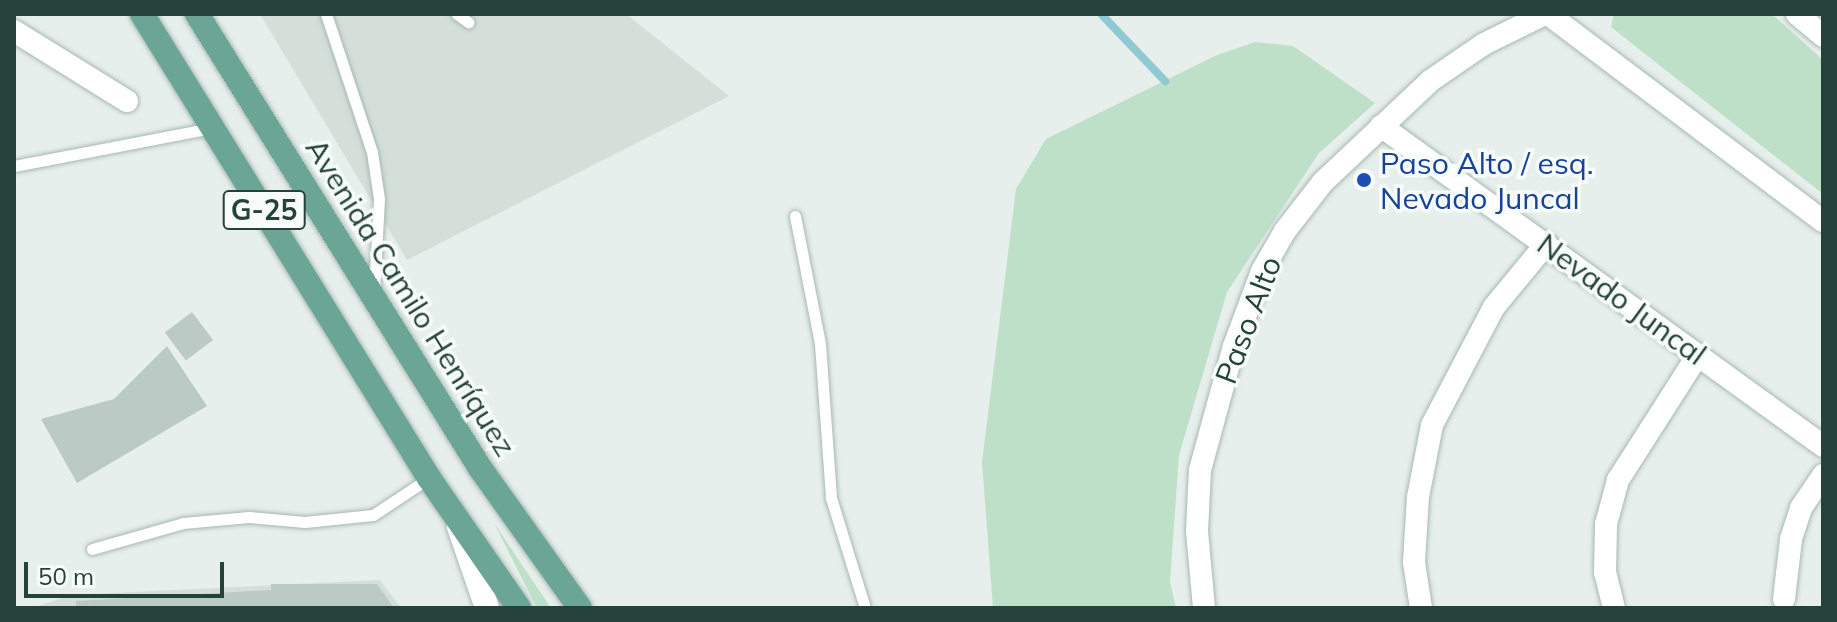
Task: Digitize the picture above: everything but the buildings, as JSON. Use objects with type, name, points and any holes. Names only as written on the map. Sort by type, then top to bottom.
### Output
[{"type":"main road","name":"G-25","points":[[142,14],[429,478],[519,608]]},
{"type":"main road","name":"Avenida Camilo Henríquez","points":[[197,14],[480,468],[580,608]]},
{"type":"street","name":"Paso Alto","points":[[1204,608],[1197,531],[1200,470],[1248,308],[1285,231],[1323,182],[1441,73],[1484,44],[1546,14]]},
{"type":"street","points":[[1546,14],[1823,221]]},
{"type":"street","points":[[1797,14],[1823,36]]},
{"type":"street","points":[[14,31],[127,101]]},
{"type":"street","name":"Nevado Juncal","points":[[1381,126],[1823,446]]},
{"type":"street","points":[[1421,608],[1414,549],[1432,425],[1494,307],[1546,244]]},
{"type":"street","points":[[1614,608],[1605,573],[1606,524],[1618,480],[1698,355]]},
{"type":"street","points":[[1784,599],[1791,539],[1801,508],[1823,475]]},
{"type":"street","points":[[456,517],[487,608]]},
{"type":"lane","points":[[326,14],[372,152],[379,199],[374,299]]},
{"type":"lane","points":[[457,14],[468,22]]},
{"type":"lane","points":[[14,166],[213,127]]},
{"type":"lane","points":[[795,216],[820,344],[831,498],[865,608]]},
{"type":"lane","points":[[92,549],[183,523],[249,517],[305,522],[373,515],[429,478]]},
{"type":"shaded area","points":[[260,14],[626,14],[729,96],[407,260]]},
{"type":"shaded area","points":[[380,580],[401,608],[32,608],[71,595]]},
{"type":"green space","points":[[1614,14],[1772,14],[1823,60],[1823,194],[1611,27]]},
{"type":"green space","points":[[1255,42],[1293,46],[1375,103],[1319,153],[1227,292],[1179,455],[1170,582],[1176,608],[993,608],[982,462],[1016,189],[1046,139],[1217,55]]},
{"type":"green space","points":[[494,523],[551,608],[537,608]]},
{"type":"waterway","points":[[1101,14],[1165,81]]},
{"type":"place","name":"Paso Alto / esq. Nevado Juncal","points":[[1364,180]]}]
